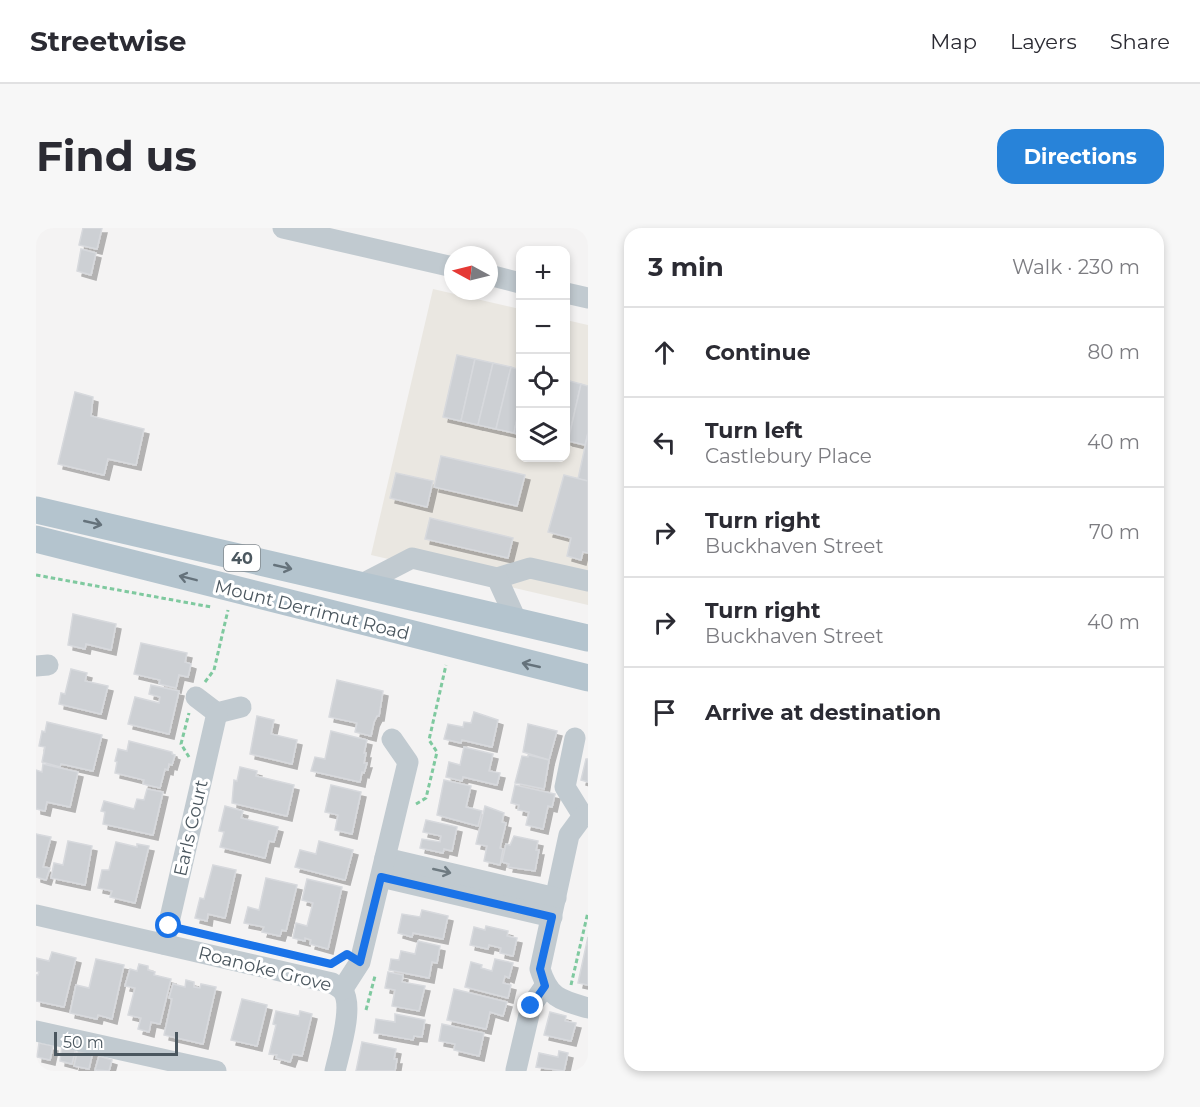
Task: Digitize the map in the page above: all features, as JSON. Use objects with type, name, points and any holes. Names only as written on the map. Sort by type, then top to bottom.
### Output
[{"type":"main road","name":"Mount Derrimut Road","points":[[36,510],[588,638]]},
{"type":"main road","name":"Mount Derrimut Road","points":[[36,539],[588,678]]},
{"type":"main road","points":[[473,612],[513,614],[588,624]]},
{"type":"street","points":[[283,228],[444,265]]},
{"type":"street","points":[[498,277],[516,281]]},
{"type":"street","points":[[570,294],[588,298]]},
{"type":"street","points":[[360,585],[412,558],[497,578],[530,568],[588,581]]},
{"type":"street","points":[[497,578],[513,614]]},
{"type":"street","points":[[198,694],[217,713],[241,707]]},
{"type":"street","name":"Earls Court","points":[[164,944],[217,713]]},
{"type":"street","points":[[575,738],[565,787],[586,816],[569,835],[540,969],[545,986],[559,999],[588,1008]]},
{"type":"street","points":[[342,990],[360,962],[408,762],[392,740]]},
{"type":"street","points":[[383,867],[554,907]]},
{"type":"street","name":"Roanoke Grove","points":[[36,915],[324,981],[342,990],[347,999],[348,1010],[335,1071]]},
{"type":"street","points":[[516,1070],[531,1006],[545,986]]},
{"type":"street","points":[[36,1031],[216,1071]]},
{"type":"path","points":[[36,575],[217,608]]},
{"type":"path","points":[[198,694],[214,670],[228,610]]},
{"type":"path","points":[[414,806],[426,798],[437,752],[429,740],[446,665]]},
{"type":"path","points":[[567,1002],[588,912]]},
{"type":"shaded area","points":[[433,289],[444,292],[444,300],[481,300],[516,308],[516,462],[570,462],[570,321],[588,325],[588,605],[371,555]]},
{"type":"building","points":[[83,228],[102,228],[97,249],[79,245]]},
{"type":"building","points":[[81,249],[96,253],[91,275],[77,271]]},
{"type":"building","points":[[457,355],[475,359],[461,421],[443,417]]},
{"type":"building","points":[[475,359],[493,363],[478,425],[461,421]]},
{"type":"building","points":[[493,363],[511,367],[496,429],[478,425]]},
{"type":"building","points":[[511,367],[516,369],[514,433],[496,429]]},
{"type":"building","points":[[570,381],[581,384],[570,432]]},
{"type":"building","points":[[581,384],[588,386],[588,433],[585,445],[570,441]]},
{"type":"building","points":[[75,392],[93,397],[91,416],[144,429],[136,465],[108,459],[104,475],[58,464]]},
{"type":"building","points":[[588,433],[588,481],[578,479]]},
{"type":"building","points":[[441,456],[525,475],[517,506],[434,487]]},
{"type":"building","points":[[396,473],[433,481],[427,507],[390,498]]},
{"type":"building","points":[[564,475],[588,481],[588,553],[583,552],[581,560],[567,556],[571,538],[548,532]]},
{"type":"building","points":[[430,518],[513,538],[508,558],[425,539]]},
{"type":"building","points":[[73,614],[116,624],[111,650],[86,644],[85,649],[68,645]]},
{"type":"building","points":[[141,643],[187,653],[185,662],[191,664],[188,677],[179,675],[176,688],[159,684],[160,680],[134,674]]},
{"type":"building","points":[[71,669],[87,673],[85,681],[108,686],[101,714],[59,704],[61,693],[65,694]]},
{"type":"building","points":[[337,680],[383,691],[379,716],[374,722],[371,736],[355,732],[357,723],[329,717]]},
{"type":"building","points":[[151,685],[179,691],[169,734],[128,724],[135,697],[159,703],[160,697],[149,694]]},
{"type":"building","points":[[474,712],[498,720],[492,747],[462,740],[461,743],[444,739],[448,724],[463,727],[464,722],[471,723]]},
{"type":"building","points":[[257,716],[274,720],[271,734],[297,740],[292,764],[250,754]]},
{"type":"building","points":[[47,722],[102,735],[93,771],[42,762],[45,747],[39,746],[42,731],[45,732]]},
{"type":"building","points":[[528,724],[557,731],[549,760],[523,752]]},
{"type":"building","points":[[331,731],[367,740],[364,763],[367,763],[360,782],[311,771],[315,757],[325,759]]},
{"type":"building","points":[[129,741],[172,752],[175,755],[172,765],[169,764],[168,770],[165,769],[160,788],[143,784],[144,780],[115,773],[118,749],[127,751]]},
{"type":"building","points":[[464,747],[493,754],[489,771],[500,773],[497,785],[463,777],[462,781],[446,777],[449,762],[460,765]]},
{"type":"building","points":[[529,755],[549,760],[544,789],[515,783],[522,756],[528,757]]},
{"type":"building","points":[[586,759],[588,759],[588,782],[581,780]]},
{"type":"building","points":[[43,764],[78,772],[70,807],[47,802],[45,811],[36,809],[36,770],[42,772]]},
{"type":"building","points":[[240,767],[257,771],[256,776],[294,785],[287,816],[232,803],[234,780],[237,781]]},
{"type":"building","points":[[444,780],[471,786],[466,807],[482,811],[478,826],[437,815]]},
{"type":"building","points":[[331,785],[361,792],[352,834],[335,830],[338,815],[325,812]]},
{"type":"building","points":[[515,785],[555,794],[552,807],[548,806],[543,829],[526,825],[529,812],[518,810],[519,805],[511,803]]},
{"type":"building","points":[[147,789],[163,792],[153,835],[103,824],[105,812],[101,811],[104,801],[134,809],[137,799],[144,800]]},
{"type":"building","points":[[225,806],[243,811],[241,818],[278,827],[274,842],[269,841],[265,858],[220,847],[224,832],[219,831]]},
{"type":"building","points":[[485,806],[504,813],[502,822],[506,823],[500,848],[503,849],[500,865],[484,861],[487,846],[476,844]]},
{"type":"building","points":[[426,820],[457,827],[452,851],[444,849],[443,853],[420,848],[422,839],[440,842],[441,836],[423,832]]},
{"type":"building","points":[[36,834],[51,837],[43,867],[50,868],[46,880],[36,877]]},
{"type":"building","points":[[514,836],[538,841],[536,850],[539,850],[535,871],[508,867],[509,864],[502,862],[506,844],[510,845]]},
{"type":"building","points":[[68,841],[92,846],[85,885],[51,878],[54,863],[63,865]]},
{"type":"building","points":[[319,841],[353,850],[345,880],[295,867],[300,850],[316,854]]},
{"type":"building","points":[[116,842],[137,847],[137,844],[149,846],[135,903],[110,897],[112,891],[98,888],[102,870],[109,870]]},
{"type":"building","points":[[213,865],[236,870],[225,918],[208,914],[207,921],[195,918],[200,898],[204,899]]},
{"type":"building","points":[[266,878],[297,885],[286,931],[282,930],[280,936],[262,932],[264,927],[244,923],[248,907],[259,910]]},
{"type":"building","points":[[307,879],[342,887],[328,949],[310,944],[311,940],[305,938],[305,941],[293,938],[296,923],[307,926],[313,903],[302,900]]},
{"type":"building","points":[[422,910],[448,916],[443,939],[413,933],[412,937],[398,933],[402,914],[420,917]]},
{"type":"building","points":[[486,926],[508,931],[507,936],[517,938],[513,956],[500,953],[501,948],[489,945],[488,949],[470,945],[474,927],[485,930]]},
{"type":"building","points":[[588,937],[588,985],[578,983]]},
{"type":"building","points":[[418,941],[440,946],[437,963],[432,962],[429,978],[389,970],[391,959],[399,960],[401,951],[415,954]]},
{"type":"building","points":[[52,952],[76,958],[64,1007],[36,1001],[36,975],[39,972],[36,971],[36,958],[49,961]]},
{"type":"building","points":[[96,959],[124,965],[112,1019],[98,1015],[97,1019],[70,1013],[76,985],[89,988]]},
{"type":"building","points":[[495,959],[513,963],[509,978],[505,976],[503,983],[511,985],[508,998],[465,987],[471,962],[492,971]]},
{"type":"building","points":[[139,964],[148,966],[148,970],[155,972],[154,975],[171,979],[160,1024],[151,1022],[149,1032],[138,1029],[141,1018],[128,1015],[135,988],[125,986],[130,969],[137,971]]},
{"type":"building","points":[[388,972],[403,975],[402,982],[425,986],[419,1011],[392,1006],[395,990],[385,988]]},
{"type":"building","points":[[186,980],[194,982],[194,987],[200,988],[201,984],[216,987],[203,1044],[164,1035],[173,984],[185,987]]},
{"type":"building","points":[[454,989],[507,1002],[503,1016],[490,1012],[486,1029],[447,1020]]},
{"type":"building","points":[[242,999],[267,1005],[257,1046],[231,1040]]},
{"type":"building","points":[[276,1011],[299,1016],[300,1011],[312,1014],[302,1056],[293,1054],[290,1062],[276,1058],[277,1055],[269,1054],[276,1025],[273,1024]]},
{"type":"building","points":[[550,1012],[566,1016],[565,1021],[576,1023],[571,1041],[544,1035]]},
{"type":"building","points":[[395,1014],[425,1020],[422,1037],[414,1036],[413,1040],[374,1033],[376,1019],[395,1022]]},
{"type":"building","points":[[442,1024],[484,1033],[479,1056],[454,1050],[455,1044],[439,1041]]},
{"type":"building","points":[[362,1042],[396,1049],[395,1071],[356,1071]]},
{"type":"building","points":[[39,1043],[53,1046],[50,1060],[37,1057]]},
{"type":"building","points":[[62,1046],[76,1048],[72,1064],[60,1061]]},
{"type":"building","points":[[78,1048],[93,1051],[89,1069],[74,1066]]},
{"type":"building","points":[[559,1051],[568,1053],[564,1071],[536,1067],[539,1053],[558,1057]]},
{"type":"building","points":[[99,1056],[112,1060],[109,1071],[95,1070]]},
{"type":"route","points":[[169,926],[331,964],[347,954],[360,962],[381,877],[552,917],[540,969],[545,986],[531,1006]]}]
